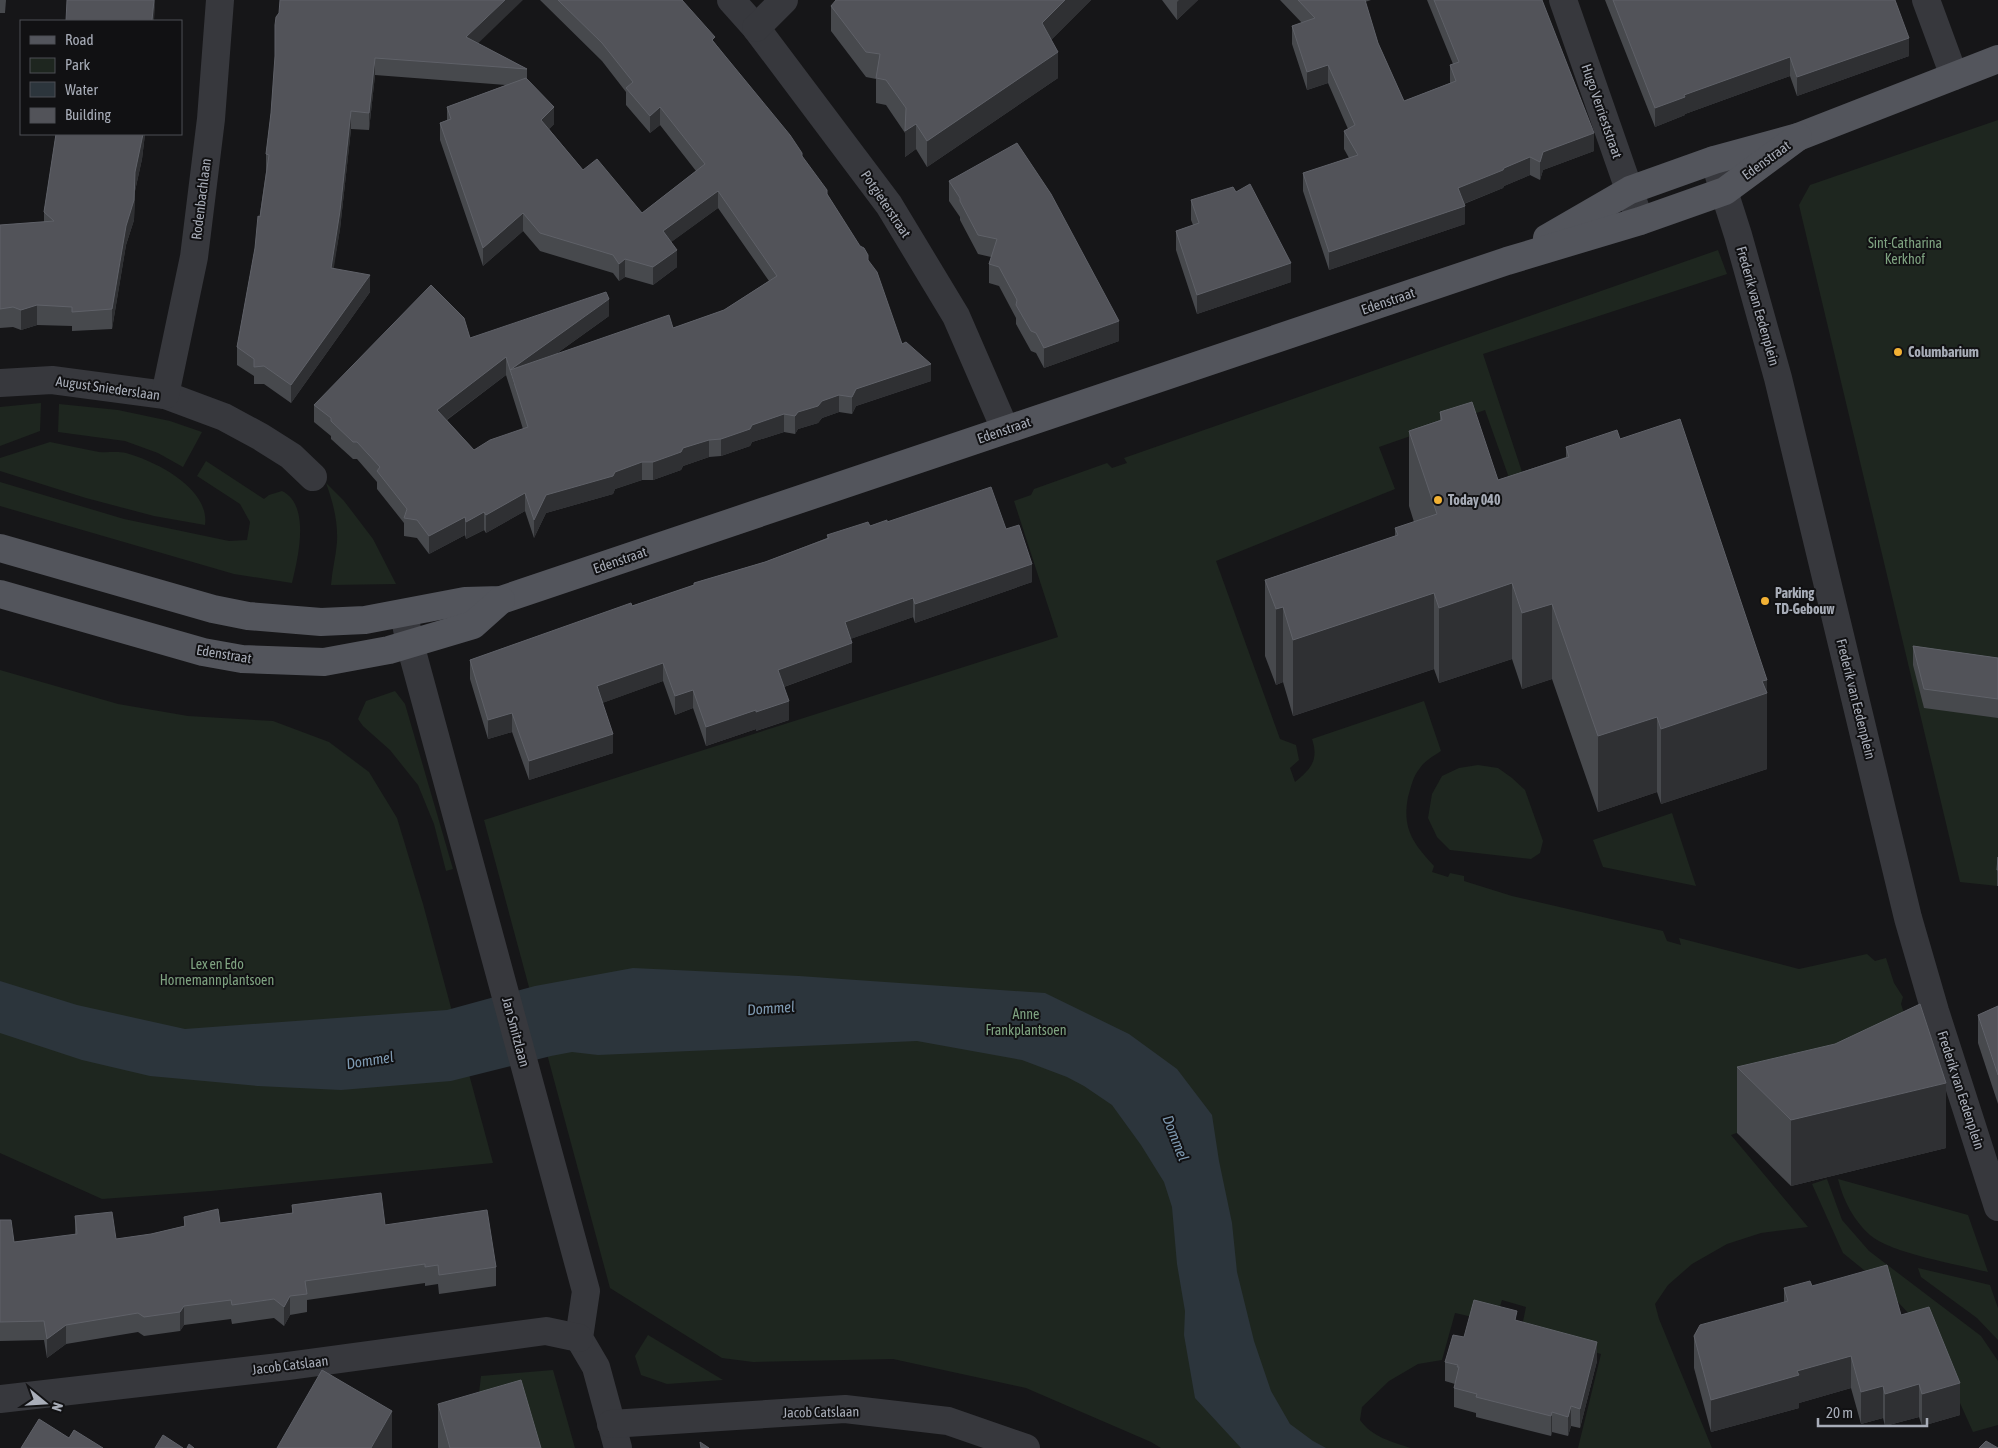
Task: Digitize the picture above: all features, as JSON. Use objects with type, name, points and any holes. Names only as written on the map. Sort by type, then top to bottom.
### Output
[{"type":"main road","name":"Edenstraat","points":[[1507,261],[1630,190],[1714,160],[1798,137],[1998,59]]},
{"type":"main road","name":"Edenstraat","points":[[0,548],[213,609],[248,616],[321,622],[364,620],[465,601],[501,600],[1507,261],[1640,221],[1725,191],[1798,137]]},
{"type":"main road","name":"Edenstraat","points":[[0,594],[203,652],[242,658],[324,662],[389,650],[473,626],[501,600]]},
{"type":"street","name":"Rodenbachlaan","points":[[165,395],[194,256],[211,118],[220,0]]},
{"type":"street","name":"Potgieterstraat","points":[[731,0],[756,28],[889,205],[956,316],[1005,429]]},
{"type":"street","points":[[756,28],[784,0]]},
{"type":"street","name":"Hugo Verrieststraat","points":[[1563,0],[1640,221]]},
{"type":"street","points":[[1926,0],[1954,76]]},
{"type":"street","name":"Frederik van Eedenplein","points":[[1714,160],[1725,191],[1778,378],[1908,918],[1998,1207]]},
{"type":"street","name":"August Sniederslaan","points":[[0,383],[52,380],[165,395],[224,417],[261,437],[291,456],[313,477]]},
{"type":"street","name":"Jan Smitzlaan","points":[[404,614],[410,644],[586,1290],[579,1338]]},
{"type":"street","name":"Jacob Catslaan","points":[[0,1398],[288,1366],[546,1331],[579,1338]]},
{"type":"street","points":[[579,1338],[596,1367],[615,1436]]},
{"type":"street","name":"Jacob Catslaan","points":[[615,1436],[845,1409],[948,1421],[1026,1448]]},
{"type":"green space","name":"Sint-Catharina Kerkhof","points":[[1998,120],[1998,886],[1960,882],[1799,205],[1810,185]]},
{"type":"green space","name":"Anne Frankplantsoen","points":[[1718,250],[1727,274],[1483,354],[1527,487],[1514,492],[1485,410],[1379,447],[1395,489],[1216,561],[1280,739],[1296,745],[1299,760],[1290,768],[1295,782],[1312,764],[1315,753],[1312,739],[1424,701],[1441,751],[1424,763],[1416,774],[1408,797],[1407,818],[1411,835],[1420,850],[1434,866],[1432,872],[1448,877],[1450,873],[1464,876],[1464,881],[1512,896],[1663,931],[1667,941],[1681,945],[1679,938],[1799,969],[1867,954],[1875,961],[1886,958],[1894,983],[1903,997],[1901,1004],[1921,1065],[1731,1135],[1808,1227],[1761,1233],[1727,1244],[1692,1264],[1668,1285],[1655,1304],[1659,1319],[1712,1448],[1578,1448],[1601,1354],[1521,1331],[1526,1307],[1502,1300],[1495,1322],[1455,1313],[1442,1360],[1418,1364],[1389,1381],[1362,1407],[1360,1420],[1370,1431],[1411,1448],[1161,1448],[1026,1388],[893,1359],[753,1362],[722,1358],[610,1288],[484,820],[1058,637],[1014,501],[1031,495],[1034,489],[1107,463],[1112,468],[1127,463],[1124,458]]},
{"type":"green space","points":[[41,403],[40,431],[0,446],[0,407]]},
{"type":"green space","points":[[59,404],[118,410],[170,421],[202,432],[183,467],[158,453],[125,441],[58,432]]},
{"type":"green space","points":[[50,442],[99,452],[126,453],[151,462],[178,478],[190,488],[199,499],[204,512],[205,525],[154,516],[86,498],[0,471],[0,458]]},
{"type":"green space","points":[[206,461],[264,499],[269,495],[282,491],[291,498],[297,508],[300,533],[292,583],[234,574],[0,506],[0,482],[124,519],[229,541],[247,540],[250,522],[240,504],[197,476]]},
{"type":"green space","points":[[326,483],[344,501],[373,539],[396,584],[331,585],[337,527]]},
{"type":"green space","name":"Lex en Edo Hornemannplantsoen","points":[[0,670],[118,704],[188,716],[273,721],[329,742],[369,772],[397,818],[423,904],[493,1163],[211,1191],[102,1199],[0,1153]]},
{"type":"green space","points":[[395,691],[405,704],[453,869],[446,871],[434,824],[418,785],[390,750],[363,726],[358,719],[366,701]]},
{"type":"green space","points":[[1478,765],[1498,768],[1525,790],[1543,841],[1540,853],[1531,859],[1450,850],[1437,837],[1428,818],[1432,794],[1442,776],[1459,768]]},
{"type":"green space","points":[[1672,813],[1696,886],[1603,867],[1593,840]]},
{"type":"green space","points":[[1827,1179],[1842,1220],[1869,1251],[1981,1336],[1998,1361],[1998,1425],[1973,1432],[1930,1336],[1880,1283],[1843,1253],[1812,1184]]},
{"type":"green space","points":[[1838,1179],[1968,1215],[1988,1272],[1909,1253],[1870,1235],[1854,1217],[1843,1195]]},
{"type":"green space","points":[[1918,1268],[1990,1285],[1998,1308],[1998,1340],[1977,1318],[1921,1277]]},
{"type":"green space","points":[[648,1335],[723,1380],[667,1384],[641,1375],[635,1356]]},
{"type":"green space","points":[[553,1370],[575,1448],[473,1445],[481,1376]]},
{"type":"water","name":"Dommel","points":[[633,968],[799,976],[1045,993],[1129,1034],[1177,1069],[1212,1115],[1232,1223],[1237,1272],[1254,1341],[1271,1391],[1290,1424],[1326,1448],[1241,1448],[1195,1398],[1184,1335],[1185,1311],[1177,1264],[1172,1207],[1164,1182],[1141,1145],[1112,1105],[1067,1077],[1022,1060],[917,1041],[598,1055],[572,1052],[451,1081],[341,1090],[258,1086],[150,1076],[82,1060],[0,1033],[0,981],[77,1005],[185,1029],[447,1010],[535,986]]},
{"type":"building","points":[[67,0],[154,0],[152,20],[66,20]]},
{"type":"building","points":[[280,0],[505,0],[466,37],[527,69],[375,58],[369,113],[351,111],[340,211],[331,268],[370,275],[291,385],[264,366],[254,367],[254,359],[237,347],[269,155],[266,154],[275,56],[275,25],[276,17],[279,13]]},
{"type":"building","points":[[558,0],[682,0],[715,37],[712,40],[790,135],[802,156],[827,190],[827,194],[860,246],[864,248],[868,255],[868,260],[877,272],[902,344],[906,342],[931,364],[856,389],[852,397],[839,395],[822,401],[818,406],[798,412],[795,416],[784,414],[752,425],[750,429],[721,439],[709,440],[683,448],[681,452],[653,462],[642,462],[615,472],[613,476],[546,495],[534,520],[525,493],[486,515],[484,512],[466,522],[465,517],[429,536],[417,520],[404,518],[407,509],[377,471],[380,467],[357,442],[353,442],[331,421],[331,418],[314,405],[431,285],[464,318],[470,338],[606,292],[609,299],[510,370],[669,315],[673,328],[724,310],[777,276],[718,191],[663,231],[677,250],[653,267],[625,259],[619,264],[613,255],[540,233],[523,213],[483,248],[440,123],[451,119],[447,107],[526,78],[554,107],[541,120],[583,170],[597,159],[642,213],[705,164],[660,107],[650,116],[626,88],[633,82],[602,43]],"holes":[[[506,357],[528,427],[490,440],[474,450],[437,410]]]},
{"type":"building","points":[[836,0],[1065,0],[1042,23],[1058,52],[927,141],[916,124],[905,131],[906,108],[886,80],[876,78],[880,54],[866,52],[831,6]]},
{"type":"building","points":[[1298,0],[1365,0],[1378,43],[1404,101],[1456,81],[1450,65],[1459,62],[1434,0],[1542,0],[1594,133],[1543,152],[1540,162],[1530,157],[1458,188],[1465,206],[1329,252],[1303,173],[1358,155],[1344,131],[1355,125],[1328,65],[1307,72],[1292,26],[1315,18]]},
{"type":"building","points":[[1613,0],[1895,0],[1909,38],[1797,77],[1790,57],[1684,95],[1685,97],[1655,108]]},
{"type":"building","points":[[56,135],[143,135],[135,172],[134,200],[126,226],[112,309],[72,312],[72,307],[37,305],[21,310],[13,307],[0,309],[0,225],[54,221],[44,212]]},
{"type":"building","points":[[1017,143],[1051,194],[1119,321],[1044,348],[1036,333],[1031,331],[1016,305],[1017,300],[999,267],[989,264],[997,239],[978,235],[960,198],[949,181]]},
{"type":"building","points":[[1250,184],[1291,263],[1197,295],[1176,231],[1199,223],[1191,200],[1233,187],[1236,192]]},
{"type":"building","points":[[1472,402],[1498,480],[1569,457],[1566,447],[1617,430],[1620,439],[1680,419],[1767,680],[1762,681],[1767,693],[1661,729],[1657,717],[1598,736],[1552,604],[1522,613],[1512,583],[1439,608],[1434,593],[1293,640],[1283,607],[1276,609],[1265,580],[1398,535],[1395,528],[1437,514],[1409,431],[1442,420],[1440,412]]},
{"type":"building","points":[[991,487],[1006,529],[1019,525],[1032,564],[915,604],[913,598],[845,622],[852,643],[778,670],[789,701],[706,727],[693,690],[675,696],[663,663],[597,686],[613,734],[529,761],[512,713],[488,720],[470,660],[631,603],[632,606],[694,585],[694,583],[765,562],[829,538],[827,535],[868,522],[870,526],[887,520],[887,522]]},
{"type":"building","points":[[1913,646],[1998,658],[1998,699],[1924,689]]},
{"type":"building","points":[[1920,1004],[1946,1083],[1791,1120],[1737,1067],[1835,1044]]},
{"type":"building","points":[[1998,1006],[1998,1075],[1978,1015]]},
{"type":"building","points":[[381,1193],[385,1225],[487,1210],[496,1267],[439,1275],[438,1265],[425,1267],[425,1264],[305,1281],[307,1294],[290,1296],[284,1307],[274,1299],[232,1305],[231,1300],[184,1306],[180,1312],[144,1317],[138,1313],[66,1325],[47,1339],[44,1321],[0,1322],[0,1220],[11,1220],[14,1242],[77,1234],[75,1216],[112,1212],[116,1239],[151,1234],[185,1226],[184,1217],[218,1209],[220,1223],[293,1213],[292,1205]]},
{"type":"building","points":[[1887,1265],[1901,1315],[1929,1307],[1960,1383],[1922,1394],[1919,1384],[1885,1394],[1883,1386],[1861,1392],[1851,1356],[1797,1371],[1799,1375],[1711,1400],[1694,1336],[1700,1325],[1788,1301],[1784,1288],[1810,1281],[1812,1286]]},
{"type":"building","points":[[1474,1300],[1517,1311],[1515,1320],[1597,1342],[1580,1409],[1571,1406],[1568,1417],[1552,1412],[1551,1416],[1476,1397],[1477,1394],[1454,1388],[1459,1367],[1457,1367],[1458,1365],[1445,1362],[1453,1335],[1464,1337]]},
{"type":"building","points":[[322,1370],[392,1411],[371,1448],[277,1448]]},
{"type":"building","points":[[521,1380],[541,1448],[450,1448],[438,1404]]},
{"type":"building","points":[[39,1419],[69,1438],[74,1430],[103,1448],[21,1448]]},
{"type":"building","points":[[163,1435],[183,1448],[155,1448]]},
{"type":"building","points":[[1986,1441],[1998,1448],[1979,1448]]},
{"type":"building","points":[[700,1442],[709,1448],[701,1448]]},
{"type":"place","name":"Columbarium","points":[[1898,352]]},
{"type":"place","name":"Today 040","points":[[1438,500]]},
{"type":"place","name":"Parking TD-Gebouw","points":[[1765,601]]}]
